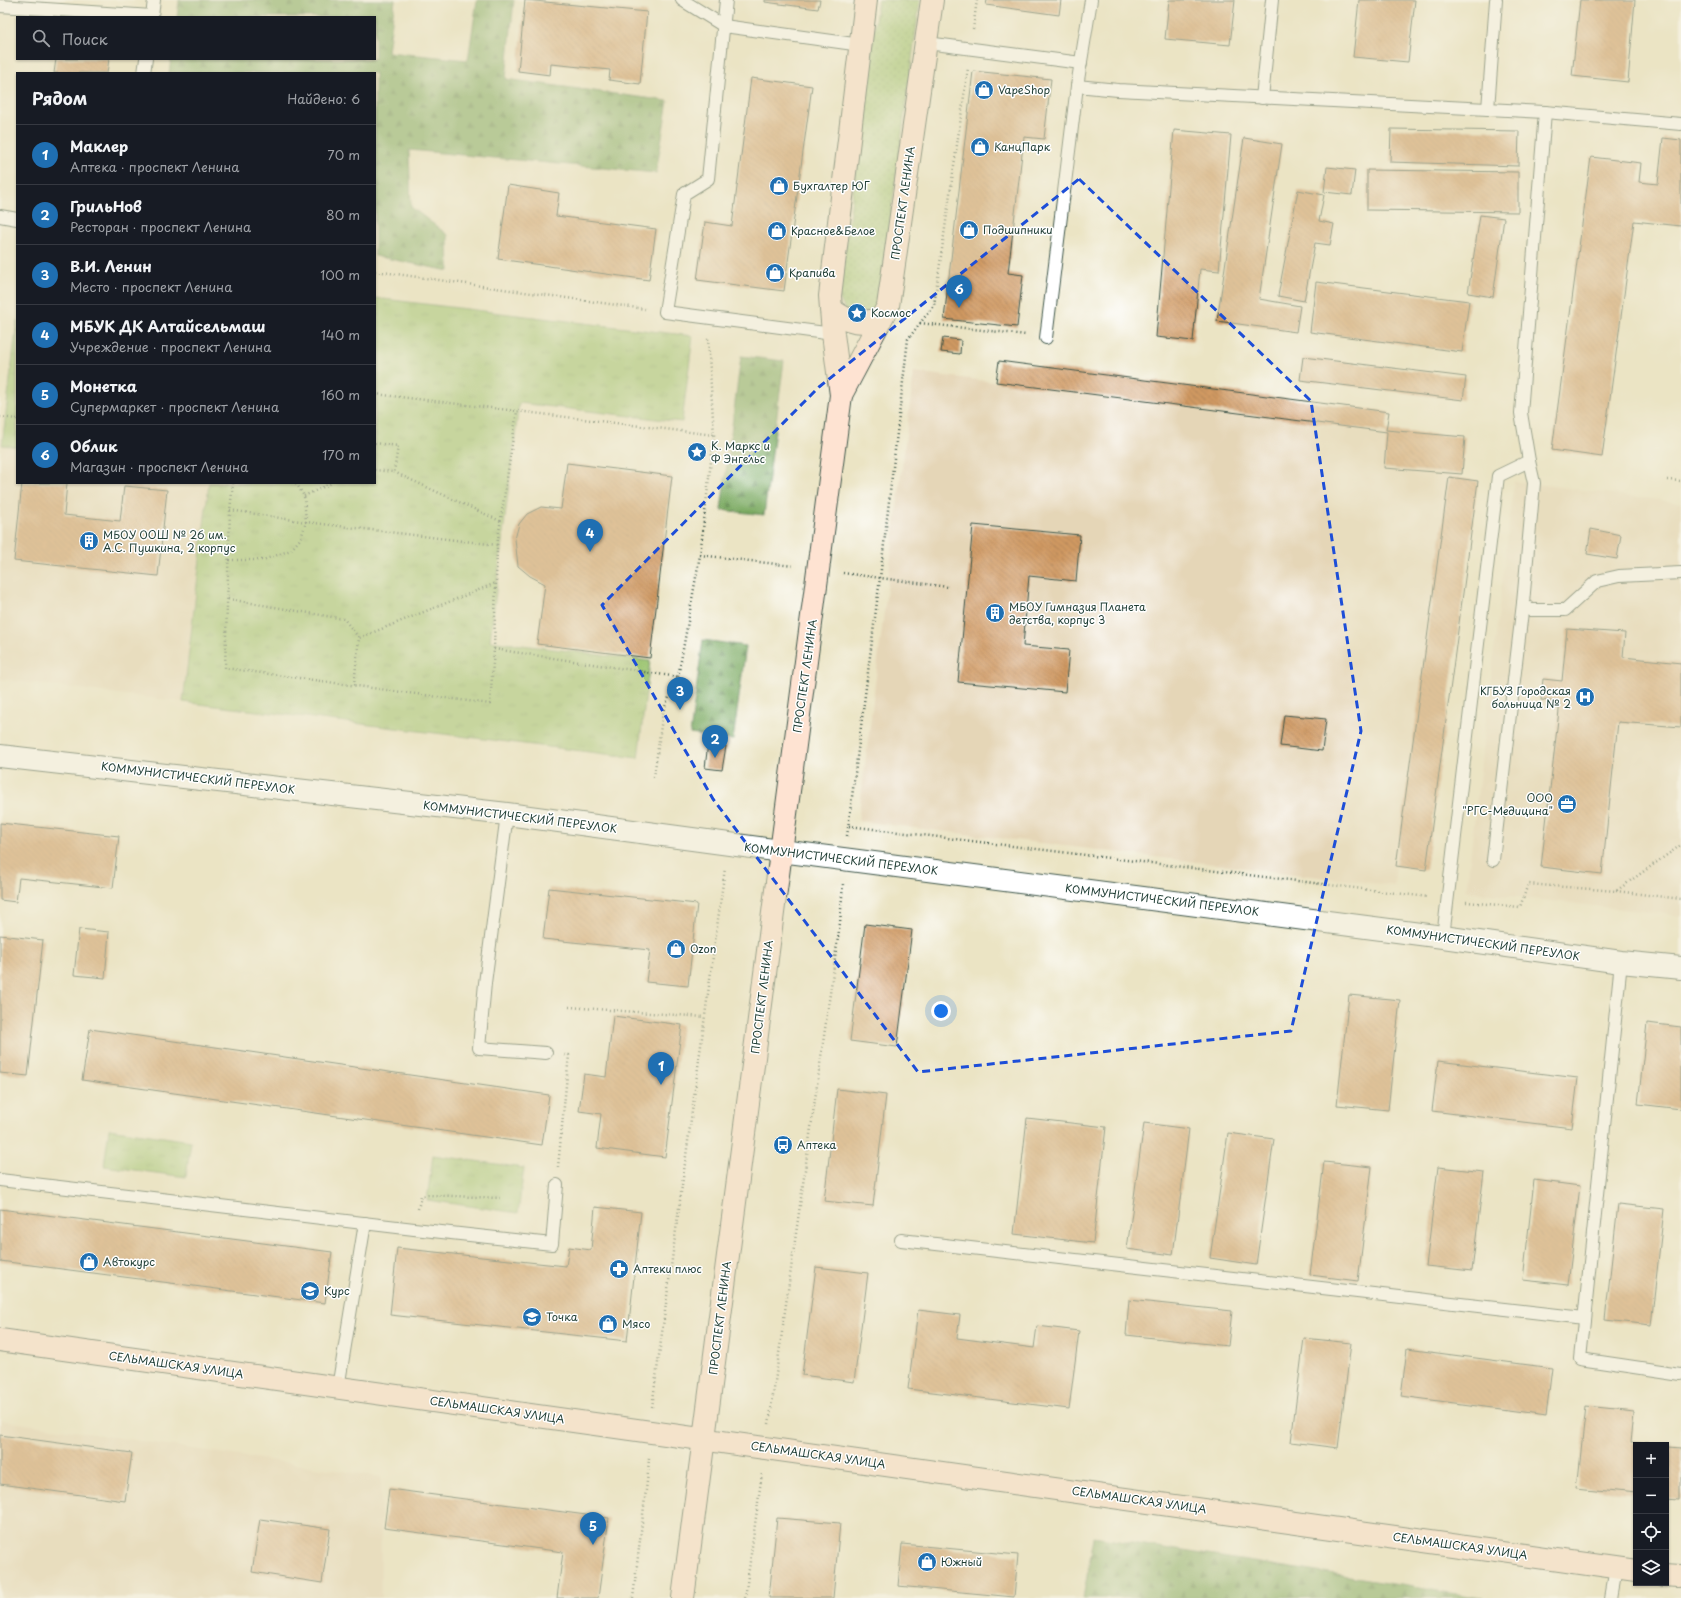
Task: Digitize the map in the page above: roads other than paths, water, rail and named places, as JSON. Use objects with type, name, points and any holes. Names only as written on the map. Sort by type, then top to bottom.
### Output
[{"type":"main road","name":"ПРОСПЕКТ ЛЕНИНА","points":[[683,1598],[842,395],[833,334],[830,296],[866,0]]},
{"type":"main road","name":"ПРОСПЕКТ ЛЕНИНА","points":[[842,395],[888,306],[932,0]]},
{"type":"main road","points":[[831,309],[838,315],[862,323],[881,319]]},
{"type":"main road","name":"СЕЛЬМАШСКАЯ УЛИЦА","points":[[0,1340],[766,1447],[1626,1570]]},
{"type":"main road","points":[[1669,1575],[1681,1576]]},
{"type":"street","name":"КОММУНИСТИЧЕСКИЙ ПЕРЕУЛОК","points":[[0,756],[507,814],[1443,937],[1621,962],[1681,968]]},
{"type":"lane","points":[[0,6],[152,16],[154,0]]},
{"type":"lane","points":[[682,0],[724,26],[861,45]]},
{"type":"lane","points":[[726,0],[708,179],[684,194],[665,312],[833,334]]},
{"type":"lane","points":[[1046,338],[1080,63],[1091,0]]},
{"type":"lane","points":[[1262,98],[1272,0]]},
{"type":"lane","points":[[1488,109],[1496,0]]},
{"type":"lane","points":[[927,43],[1080,63]]},
{"type":"lane","points":[[144,72],[146,60]]},
{"type":"lane","points":[[1077,86],[1118,90],[1545,112],[1681,124]]},
{"type":"lane","points":[[1493,860],[1523,603],[1534,483],[1521,413],[1545,112]]},
{"type":"lane","points":[[0,216],[16,219]]},
{"type":"lane","points":[[1443,937],[1498,476],[1529,461]]},
{"type":"lane","points":[[1523,603],[1530,610],[1564,610],[1597,581],[1619,576],[1681,573]]},
{"type":"lane","points":[[507,814],[485,983],[479,1048],[546,1053]]},
{"type":"lane","points":[[1621,962],[1580,1359],[1681,1374]]},
{"type":"lane","points":[[0,1180],[552,1244],[557,1185]]},
{"type":"lane","points":[[338,1388],[364,1222]]},
{"type":"lane","points":[[901,1240],[1584,1318]]},
{"type":"lane","points":[[1612,1598],[1626,1570]]},
{"type":"place","name":"VapeShop","points":[[984,90]]},
{"type":"place","name":"КанцПарк","points":[[980,147]]},
{"type":"place","name":"Бухгалтер ЮГ","points":[[779,186]]},
{"type":"place","name":"Подшипники","points":[[969,230]]},
{"type":"place","name":"Красное&Белое","points":[[777,231]]},
{"type":"place","name":"Крапива","points":[[775,273]]},
{"type":"place","name":"Облик","points":[[959,308]]},
{"type":"place","name":"Космос","points":[[857,313]]},
{"type":"place","name":"К. Маркс и Ф Энгельс","points":[[697,452]]},
{"type":"place","name":"МБОУ ООШ № 26 им. А.С. Пушкина, 2 корпус","points":[[89,541]]},
{"type":"place","name":"МБУК ДК Алтайсельмаш","points":[[590,552]]},
{"type":"place","name":"МБОУ Гимназия Планета детства, корпус 3","points":[[995,613]]},
{"type":"place","name":"КГБУЗ Городская больница № 2","points":[[1585,697]]},
{"type":"place","name":"В.И. Ленин","points":[[680,710]]},
{"type":"place","name":"ГрильНов","points":[[715,758]]},
{"type":"place","name":"ООО \"РГС-Медицина\"","points":[[1567,804]]},
{"type":"place","name":"Ozon","points":[[676,949]]},
{"type":"place","name":"Маклер","points":[[661,1085]]},
{"type":"place","name":"Аптека","points":[[783,1145]]},
{"type":"place","name":"Автокурс","points":[[89,1262]]},
{"type":"place","name":"Аптеки плюс","points":[[619,1269]]},
{"type":"place","name":"Курс","points":[[310,1291]]},
{"type":"place","name":"Точка","points":[[532,1317]]},
{"type":"place","name":"Мясо","points":[[608,1324]]},
{"type":"place","name":"Монетка","points":[[593,1545]]},
{"type":"place","name":"Южный","points":[[927,1562]]}]
